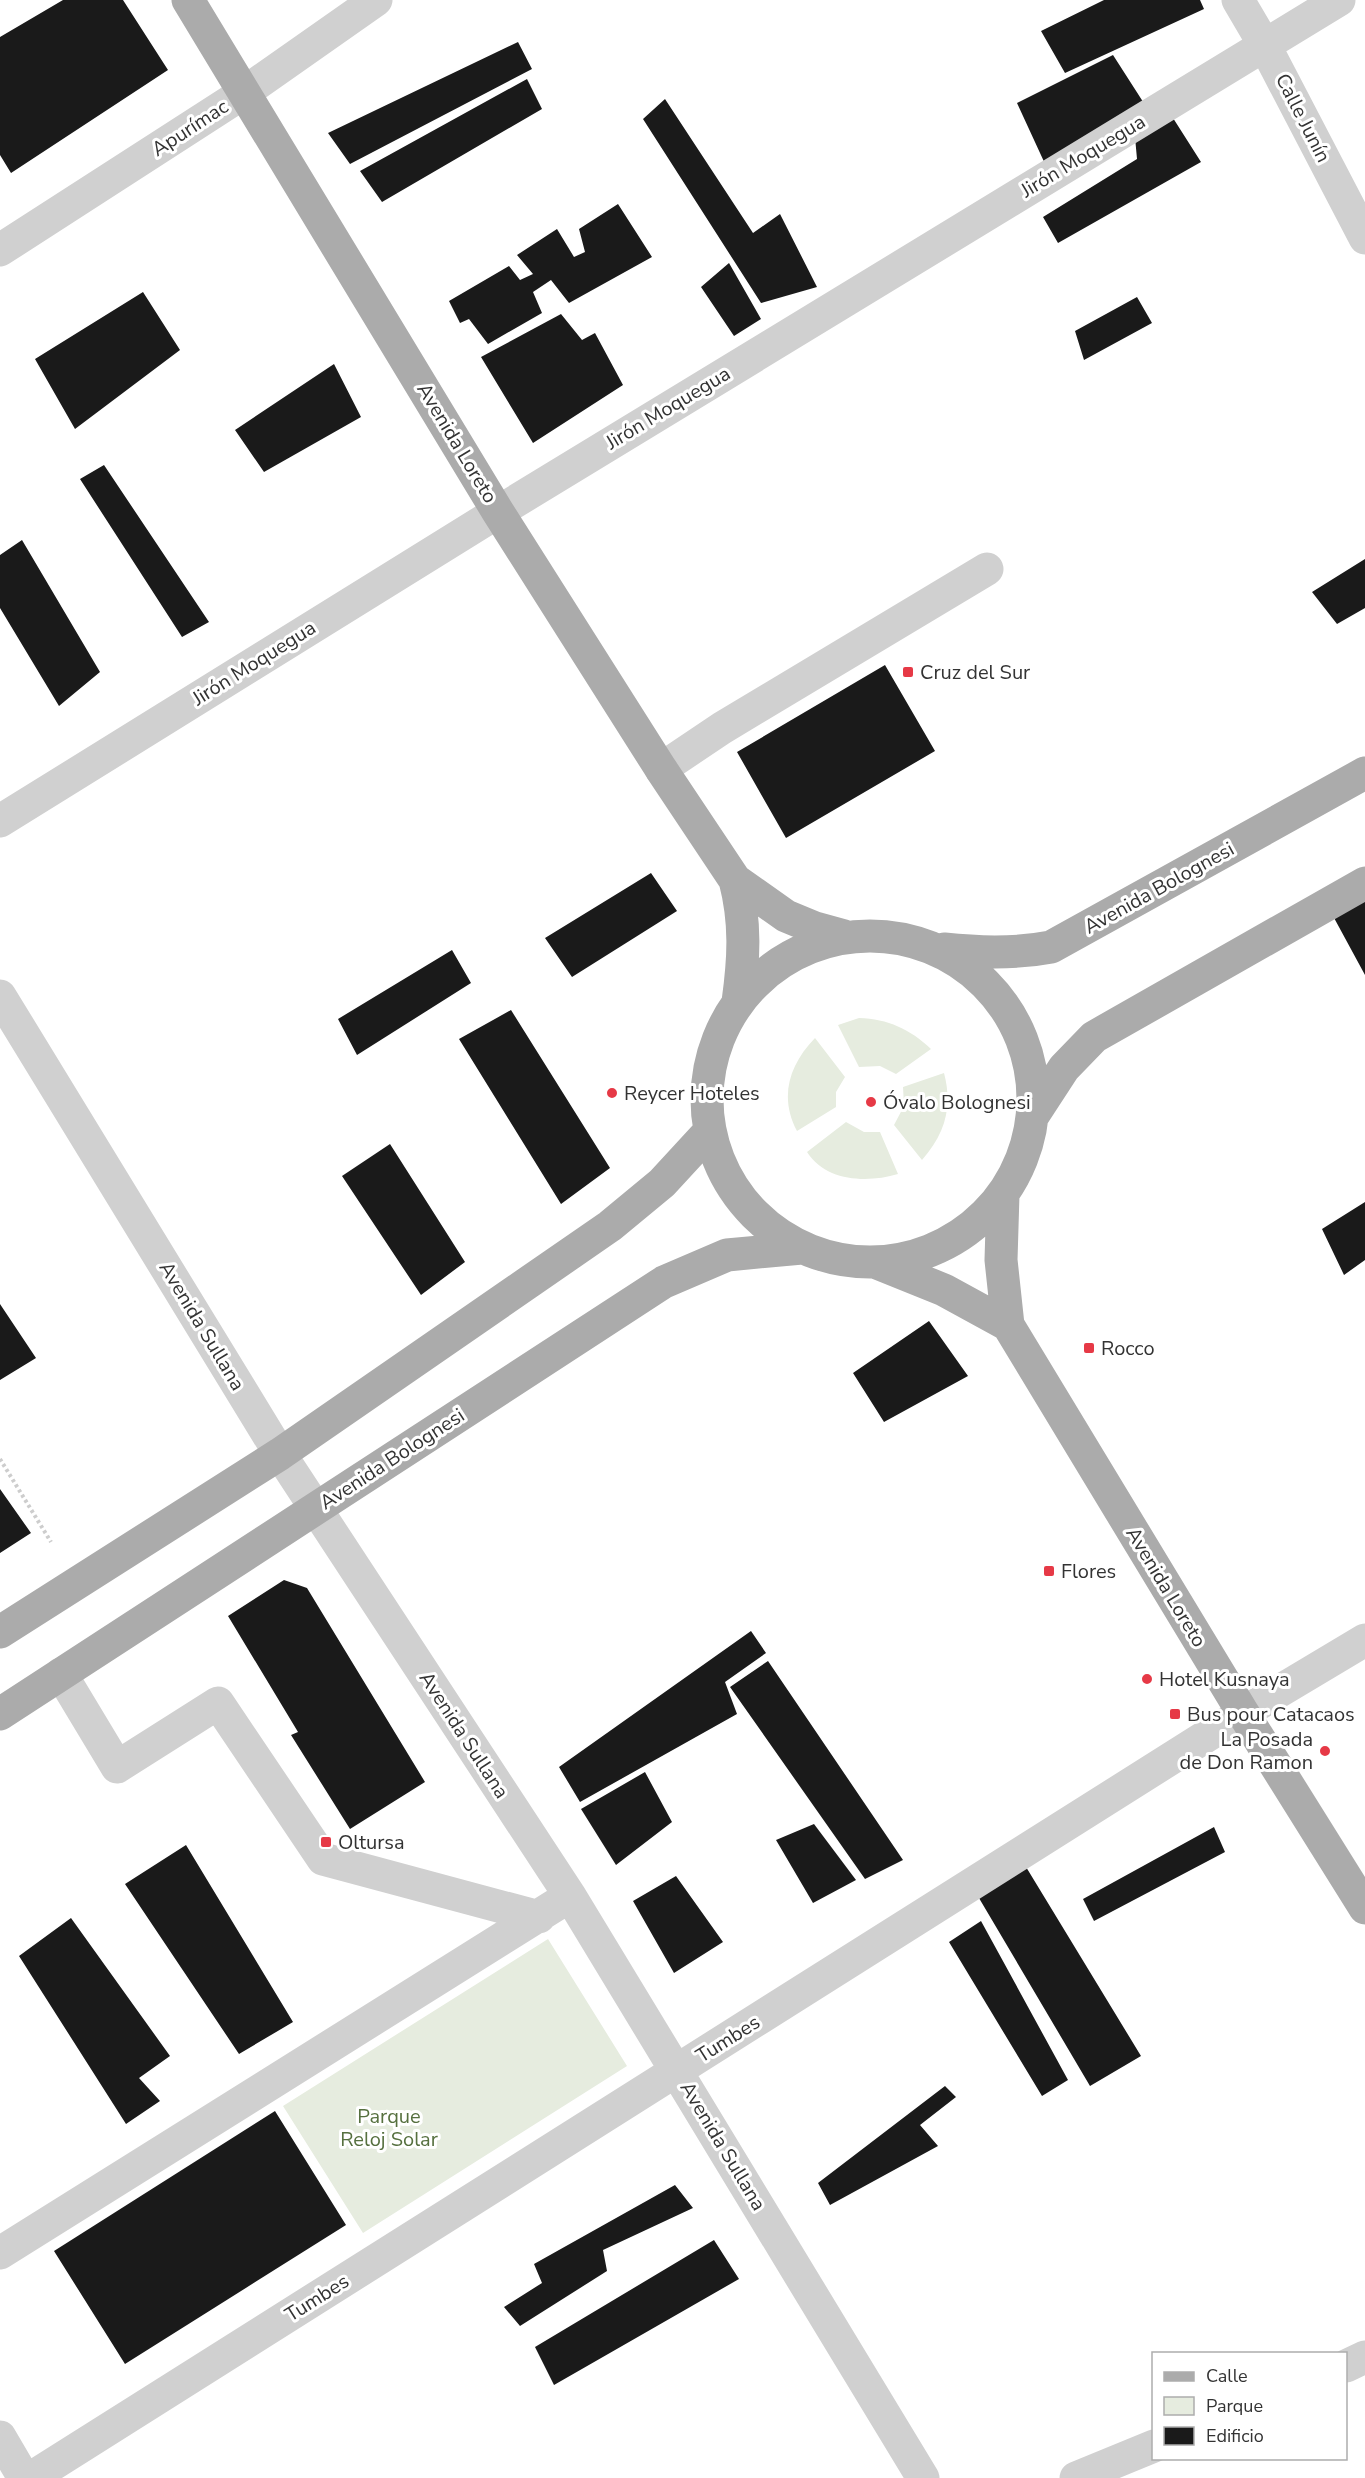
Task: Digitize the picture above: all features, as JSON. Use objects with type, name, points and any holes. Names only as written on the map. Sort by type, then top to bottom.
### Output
[{"type":"main road","name":"Avenida Loreto","points":[[188,0],[498,512],[661,770],[735,880],[742,910],[745,940],[738,1002]]},
{"type":"main road","name":"Avenida Bolognesi","points":[[939,949],[1021,953],[1051,947],[1365,773]]},
{"type":"main road","name":"Avenida Loreto","points":[[735,880],[786,916],[815,928],[844,936]]},
{"type":"main road","points":[[1034,1114],[1064,1068],[1094,1037],[1365,883]]},
{"type":"main road","points":[[844,936],[893,936],[939,949],[980,975],[1014,1019],[1033,1071],[1034,1114],[1023,1157],[1003,1194],[978,1222],[947,1243],[912,1257],[876,1263],[838,1260],[802,1248],[769,1228],[742,1201],[722,1168],[709,1132],[707,1087],[716,1042],[738,1002],[768,970],[804,949],[844,936]]},
{"type":"main road","points":[[0,1632],[280,1454],[610,1227],[662,1183],[709,1132]]},
{"type":"main road","name":"Avenida Loreto","points":[[1003,1194],[1001,1260],[1008,1325],[1243,1713],[1365,1908]]},
{"type":"main road","name":"Avenida Bolognesi","points":[[0,1714],[664,1282],[727,1255],[802,1248]]},
{"type":"main road","points":[[876,1263],[944,1290],[1008,1325]]},
{"type":"street","name":"Apurímac","points":[[0,250],[244,92],[376,0]]},
{"type":"street","name":"Calle Junín","points":[[1238,0],[1265,46],[1365,238]]},
{"type":"street","name":"Jirón Moquegua","points":[[0,821],[498,512],[1339,0]]},
{"type":"street","points":[[661,770],[722,728],[987,569]]},
{"type":"street","name":"Avenida Sullana","points":[[0,996],[280,1454],[570,1896],[923,2478]]},
{"type":"street","name":"Tumbes","points":[[31,2478],[1243,1713],[1365,1640]]},
{"type":"street","points":[[61,1674],[117,1767],[218,1703],[323,1859],[538,1917]]},
{"type":"street","points":[[0,2253],[570,1896]]},
{"type":"street","points":[[1347,2366],[1365,2357]]},
{"type":"street","points":[[0,2437],[24,2478]]},
{"type":"street","points":[[1076,2478],[1152,2447]]},
{"type":"path","points":[[0,1459],[51,1542]]},
{"type":"green space","points":[[859,1018],[880,1020],[898,1026],[931,1049],[896,1074],[880,1066],[859,1067],[838,1025]]},
{"type":"green space","points":[[815,1038],[845,1077],[836,1092],[836,1107],[797,1131],[789,1106],[790,1082],[799,1059]]},
{"type":"green space","points":[[944,1073],[948,1097],[945,1120],[936,1140],[922,1160],[894,1125],[904,1106],[903,1087]]},
{"type":"green space","points":[[846,1122],[864,1132],[880,1132],[898,1174],[874,1179],[848,1178],[836,1175],[815,1162],[807,1152]]},
{"type":"green space","name":"Parque Reloj Solar","points":[[548,1939],[627,2066],[363,2233],[283,2106]]},
{"type":"building","points":[[63,0],[123,0],[168,70],[11,173],[0,155],[0,37]]},
{"type":"building","points":[[1104,0],[1200,0],[1204,9],[1065,73],[1041,31]]},
{"type":"building","points":[[518,42],[532,69],[350,164],[328,133]]},
{"type":"building","points":[[1113,55],[1147,108],[1046,166],[1017,103]]},
{"type":"building","points":[[527,79],[542,109],[382,202],[360,171]]},
{"type":"building","points":[[665,99],[753,233],[780,214],[817,287],[761,303],[643,119]]},
{"type":"building","points":[[1173,118],[1201,162],[1058,243],[1043,217],[1137,159],[1135,137]]},
{"type":"building","points":[[618,204],[652,257],[569,303],[551,280],[533,292],[542,313],[488,344],[469,319],[460,323],[449,301],[509,266],[520,280],[533,274],[517,255],[557,229],[574,257],[585,252],[579,229]]},
{"type":"building","points":[[729,263],[761,319],[734,336],[701,287]]},
{"type":"building","points":[[143,292],[180,350],[75,429],[35,359]]},
{"type":"building","points":[[1137,297],[1152,323],[1084,360],[1075,331]]},
{"type":"building","points":[[561,314],[582,340],[595,333],[623,385],[533,443],[481,357]]},
{"type":"building","points":[[334,364],[361,417],[264,472],[235,430]]},
{"type":"building","points":[[104,465],[209,622],[182,637],[80,479]]},
{"type":"building","points":[[22,540],[100,672],[59,706],[0,608],[0,555]]},
{"type":"building","points":[[1365,559],[1365,608],[1337,624],[1312,592]]},
{"type":"building","points":[[885,665],[935,751],[786,838],[737,752]]},
{"type":"building","points":[[651,873],[677,911],[572,977],[545,938]]},
{"type":"building","points":[[1365,899],[1365,975],[1333,916]]},
{"type":"building","points":[[452,950],[471,983],[357,1055],[338,1019]]},
{"type":"building","points":[[511,1010],[610,1168],[561,1204],[459,1039]]},
{"type":"building","points":[[390,1144],[465,1262],[421,1295],[342,1176]]},
{"type":"building","points":[[1365,1202],[1365,1260],[1344,1275],[1322,1229]]},
{"type":"building","points":[[0,1304],[36,1358],[0,1380]]},
{"type":"building","points":[[929,1321],[968,1376],[884,1422],[853,1373]]},
{"type":"building","points":[[0,1489],[31,1533],[0,1553]]},
{"type":"building","points":[[284,1580],[307,1588],[425,1782],[350,1829],[291,1735],[298,1732],[228,1616]]},
{"type":"building","points":[[751,1631],[766,1653],[725,1682],[737,1714],[580,1802],[559,1767]]},
{"type":"building","points":[[768,1661],[903,1860],[865,1879],[730,1687]]},
{"type":"building","points":[[645,1772],[672,1822],[616,1865],[581,1809]]},
{"type":"building","points":[[814,1824],[856,1880],[813,1903],[776,1840]]},
{"type":"building","points":[[1214,1827],[1225,1852],[1094,1921],[1083,1899]]},
{"type":"building","points":[[186,1845],[293,2022],[239,2054],[125,1884]]},
{"type":"building","points":[[1023,1862],[1141,2056],[1090,2086],[976,1893]]},
{"type":"building","points":[[676,1876],[723,1942],[674,1973],[633,1901]]},
{"type":"building","points":[[71,1918],[170,2056],[139,2078],[160,2101],[126,2124],[19,1956]]},
{"type":"building","points":[[981,1921],[1068,2080],[1042,2096],[949,1942]]},
{"type":"building","points":[[945,2086],[956,2097],[920,2125],[938,2146],[830,2205],[818,2183]]},
{"type":"building","points":[[275,2111],[346,2225],[125,2364],[54,2251]]},
{"type":"building","points":[[675,2185],[693,2208],[603,2250],[607,2271],[520,2326],[504,2307],[542,2283],[534,2264]]},
{"type":"building","points":[[714,2240],[739,2279],[554,2385],[535,2347]]},
{"type":"place","name":"Cruz del Sur","points":[[908,672]]},
{"type":"place","name":"Reycer Hoteles","points":[[612,1093]]},
{"type":"place","name":"Óvalo Bolognesi","points":[[871,1102]]},
{"type":"place","name":"Rocco","points":[[1089,1348]]},
{"type":"place","name":"Flores","points":[[1049,1571]]},
{"type":"place","name":"Hotel Kusnaya","points":[[1147,1679]]},
{"type":"place","name":"Bus pour Catacaos","points":[[1175,1714]]},
{"type":"place","name":"La Posada de Don Ramon","points":[[1325,1751]]},
{"type":"place","name":"Oltursa","points":[[326,1842]]}]
